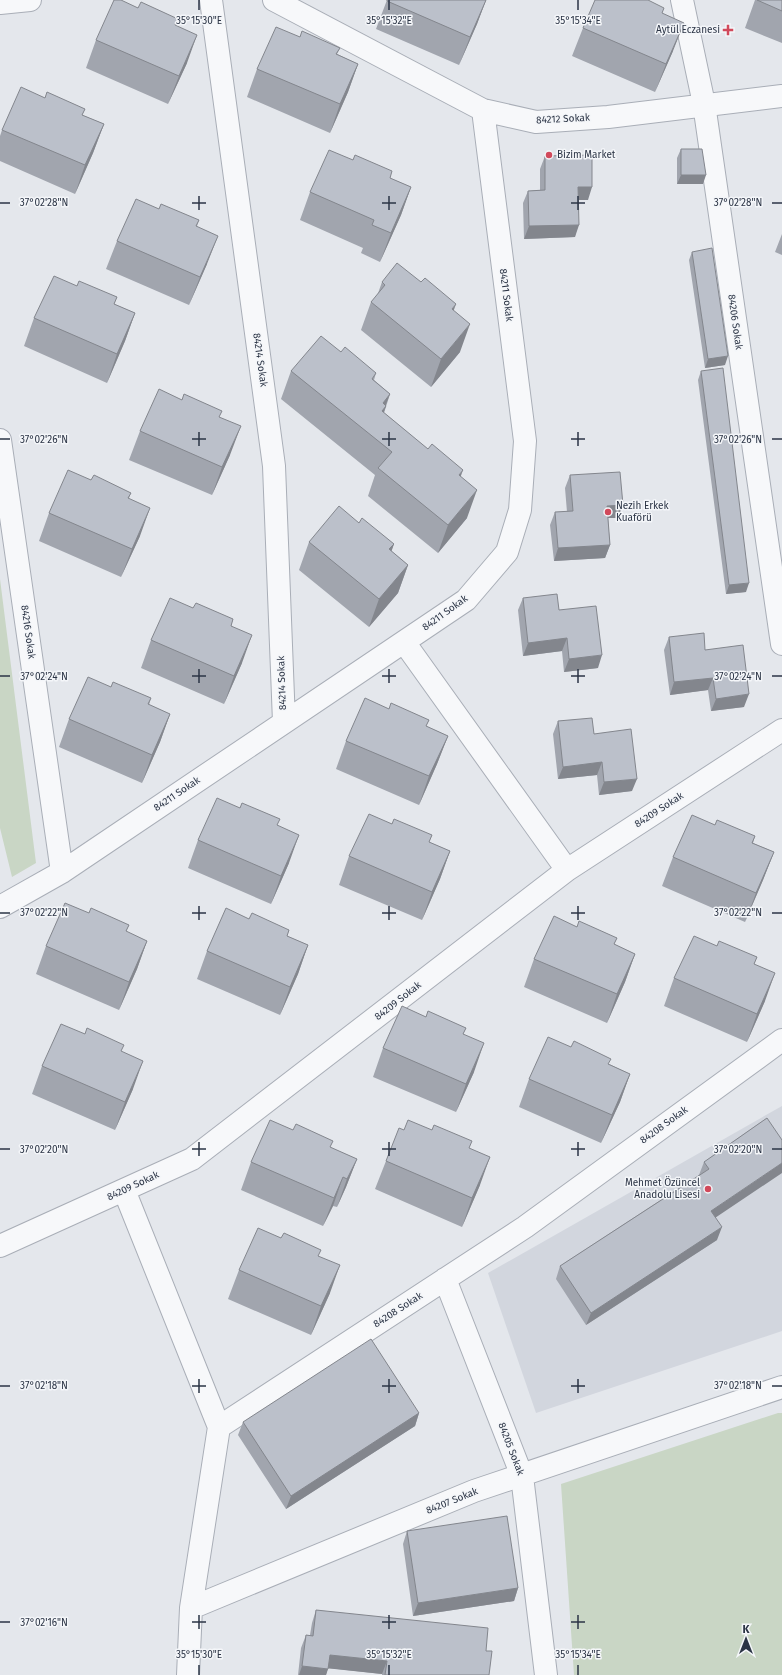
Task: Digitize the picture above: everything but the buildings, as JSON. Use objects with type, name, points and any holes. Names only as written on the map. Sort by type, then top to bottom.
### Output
[{"type":"street","points":[[0,4],[30,0]]},
{"type":"street","name":"84214 Sokak","points":[[211,0],[274,466],[284,722]]},
{"type":"street","name":"84212 Sokak","points":[[274,0],[482,110],[536,122],[608,116],[782,96]]},
{"type":"street","name":"84206 Sokak","points":[[682,0],[704,104],[782,644]]},
{"type":"street","name":"84211 Sokak","points":[[0,907],[62,872],[466,600],[507,552],[520,510],[525,441],[482,110]]},
{"type":"street","name":"84216 Sokak","points":[[0,440],[62,872]]},
{"type":"street","points":[[404,642],[567,870]]},
{"type":"street","name":"84209 Sokak","points":[[0,1246],[192,1159],[567,870],[782,730]]},
{"type":"street","name":"84208 Sokak","points":[[219,1427],[524,1227],[782,1040]]},
{"type":"street","points":[[124,1190],[219,1427],[191,1608],[188,1675]]},
{"type":"street","name":"84205 Sokak","points":[[445,1279],[522,1476],[546,1675]]},
{"type":"street","name":"84207 Sokak","points":[[191,1608],[474,1491],[782,1387]]},
{"type":"shaded area","name":"Mehmet Özüncel Anadolu Lisesi","points":[[782,1106],[782,1331],[536,1413],[488,1273]]},
{"type":"green space","points":[[0,579],[36,863],[12,877],[0,828]]},
{"type":"green space","points":[[778,1413],[782,1413],[782,1675],[574,1675],[561,1484]]},
{"type":"place","name":"Aytül Eczanesi","points":[[728,30]]},
{"type":"place","name":"Bizim Market","points":[[549,155]]},
{"type":"place","name":"Nezih Erkek Kuaförü","points":[[608,512]]},
{"type":"place","name":"Mehmet Özüncel Anadolu Lisesi","points":[[708,1189]]}]
